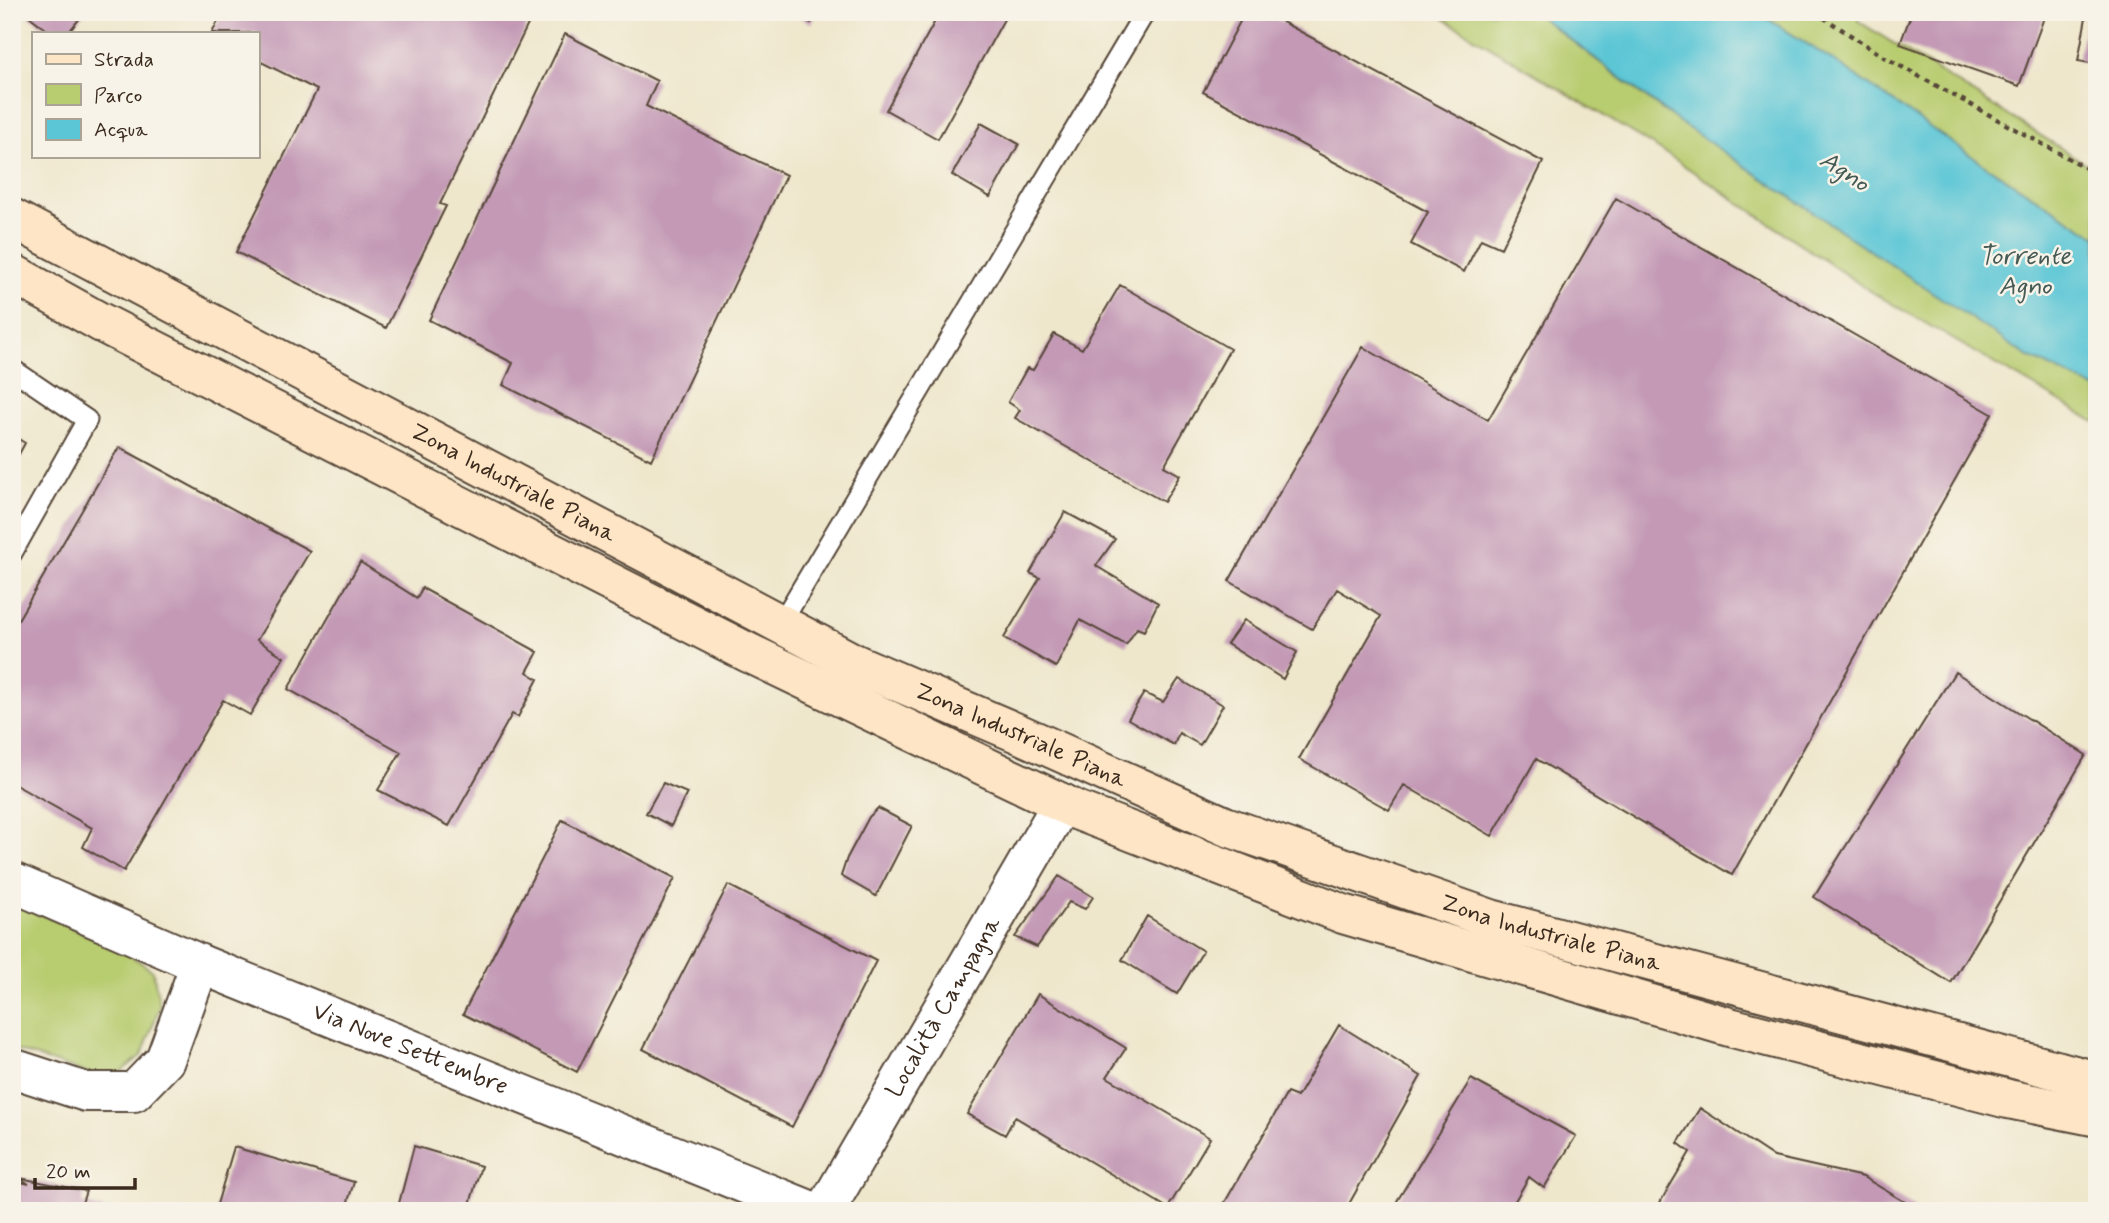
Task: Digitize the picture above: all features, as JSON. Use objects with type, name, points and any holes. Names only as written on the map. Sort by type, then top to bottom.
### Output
[{"type":"main road","name":"Zona Industriale Piana","points":[[12,219],[856,664],[1023,735],[1224,826],[1491,919],[2097,1081]]},
{"type":"main road","name":"Zona Industriale Piana","points":[[12,273],[100,322],[747,652],[1062,803],[1343,914],[1733,1028],[2008,1099],[2097,1117]]},
{"type":"street","name":"Località Campagna","points":[[825,1211],[1062,803]]},
{"type":"street","name":"Via Nove Settembre","points":[[12,883],[200,964],[812,1211]]},
{"type":"street","points":[[12,1068],[86,1092],[134,1092],[165,1060],[200,964]]},
{"type":"lane","points":[[780,625],[1145,12]]},
{"type":"lane","points":[[12,369],[87,421],[12,552]]},
{"type":"path","points":[[1815,12],[1884,57],[2097,174]]},
{"type":"green space","points":[[1433,12],[1534,12],[1661,109],[2027,356],[2097,389],[2097,423],[1870,291],[1670,156]]},
{"type":"green space","points":[[1757,12],[1861,12],[1858,21],[2097,171],[2097,237],[1980,162],[1837,63]]},
{"type":"green space","points":[[12,901],[124,951],[153,971],[160,1006],[142,1055],[117,1075],[90,1074],[12,1049]]},
{"type":"water","name":"Torrente Agno","points":[[1534,12],[1757,12],[2097,237],[2097,389],[2027,356],[1679,122]]},
{"type":"building","points":[[24,12],[85,12],[69,32],[50,32]]},
{"type":"building","points":[[223,12],[534,12],[440,204],[446,206],[386,328],[236,252],[317,90],[259,61],[259,32],[213,32]]},
{"type":"building","points":[[790,12],[817,12],[811,23]]},
{"type":"building","points":[[940,12],[1008,12],[938,139],[886,110]]},
{"type":"building","points":[[1245,12],[1264,12],[1543,162],[1501,248],[1481,239],[1464,272],[1411,244],[1428,212],[1203,92]]},
{"type":"building","points":[[1912,12],[2046,12],[2019,86],[1900,44]]},
{"type":"building","points":[[2087,12],[2097,12],[2097,64],[2078,61]]},
{"type":"building","points":[[565,34],[657,81],[646,106],[786,175],[651,460],[503,385],[513,363],[429,320]]},
{"type":"building","points":[[981,123],[1019,144],[990,197],[952,175]]},
{"type":"building","points":[[1616,198],[1992,414],[1732,875],[1536,759],[1492,836],[1404,785],[1389,810],[1299,759],[1381,616],[1337,589],[1312,629],[1229,581],[1363,347],[1488,420]]},
{"type":"building","points":[[1120,285],[1230,349],[1164,466],[1180,475],[1164,502],[1015,418],[1020,410],[1008,402],[1027,368],[1033,370],[1054,334],[1082,349]]},
{"type":"building","points":[[12,435],[25,443],[12,467]]},
{"type":"building","points":[[119,447],[310,551],[257,640],[284,657],[250,715],[223,700],[124,871],[83,847],[92,828],[12,783],[12,630]]},
{"type":"building","points":[[1065,512],[1115,539],[1096,566],[1158,603],[1144,631],[1137,628],[1126,645],[1080,620],[1056,667],[1004,638],[1040,578],[1030,573]]},
{"type":"building","points":[[360,562],[417,598],[422,588],[538,652],[527,672],[538,679],[518,717],[512,714],[449,826],[378,790],[401,752],[288,689]]},
{"type":"building","points":[[1244,620],[1297,652],[1283,679],[1227,644]]},
{"type":"building","points":[[1955,672],[2086,755],[1951,983],[1814,897]]},
{"type":"building","points":[[1179,679],[1223,705],[1200,745],[1179,733],[1174,745],[1128,719],[1144,693],[1163,702]]},
{"type":"building","points":[[663,783],[687,793],[671,826],[646,813]]},
{"type":"building","points":[[878,808],[912,826],[876,896],[841,876],[847,858],[869,817]]},
{"type":"building","points":[[562,820],[675,878],[577,1072],[463,1014]]},
{"type":"building","points":[[1059,876],[1093,897],[1085,909],[1069,902],[1037,947],[1015,937]]},
{"type":"building","points":[[728,885],[876,961],[792,1127],[643,1049]]},
{"type":"building","points":[[1147,916],[1203,951],[1177,994],[1122,960]]},
{"type":"building","points":[[1038,994],[1126,1048],[1107,1077],[1210,1138],[1168,1208],[1015,1117],[1005,1135],[967,1114]]},
{"type":"building","points":[[1339,1025],[1421,1076],[1345,1211],[1220,1211],[1287,1093],[1297,1097]]},
{"type":"building","points":[[1471,1079],[1576,1136],[1544,1188],[1529,1177],[1509,1211],[1391,1211]]},
{"type":"building","points":[[1700,1108],[1774,1157],[1863,1177],[1915,1208],[1913,1211],[1655,1211],[1690,1152],[1678,1143]]},
{"type":"building","points":[[414,1146],[481,1166],[468,1211],[397,1211]]},
{"type":"building","points":[[234,1147],[354,1182],[345,1211],[215,1211]]},
{"type":"building","points":[[20,1178],[86,1191],[82,1203],[107,1211],[12,1211],[12,1180],[29,1184]]},
{"type":"water label","name":"Agno","points":[[1844,172]]}]
